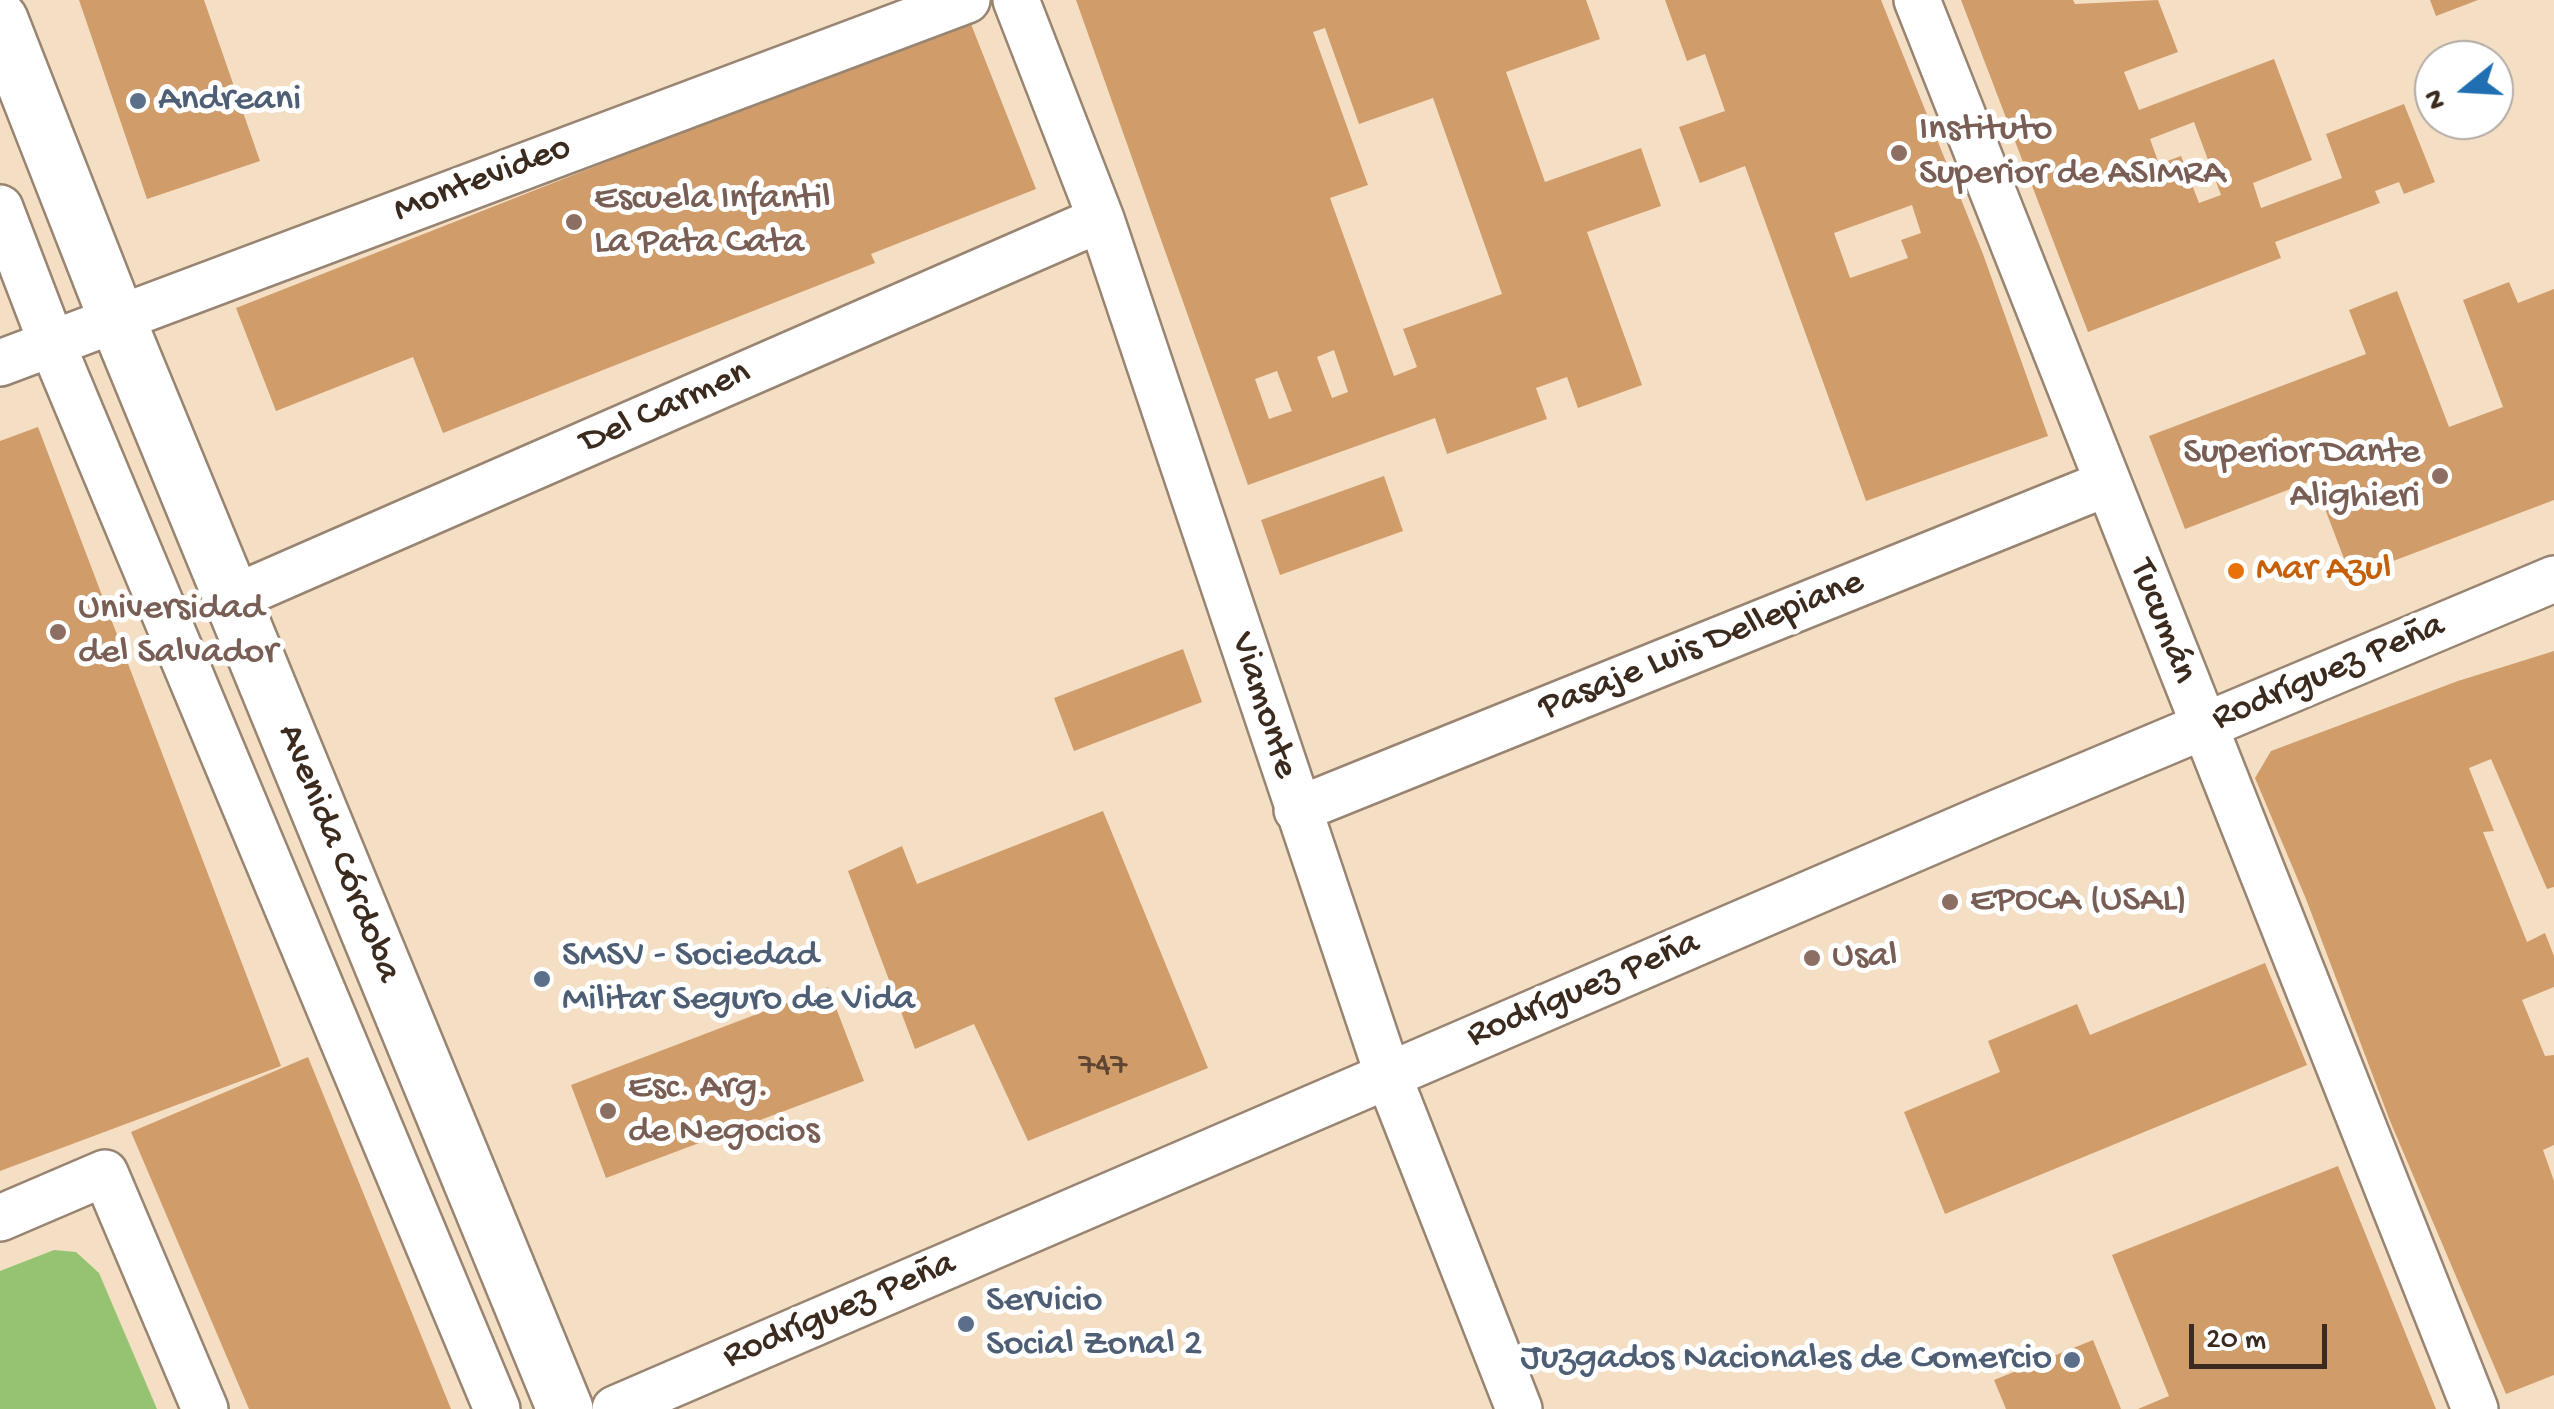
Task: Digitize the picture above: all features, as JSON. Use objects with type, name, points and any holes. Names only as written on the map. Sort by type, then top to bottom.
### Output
[{"type":"main road","name":"Avenida Córdoba","points":[[0,20],[231,599],[565,1409]]},
{"type":"street","name":"Montevideo","points":[[0,364],[967,0]]},
{"type":"street","name":"Viamonte","points":[[1016,0],[1100,219],[1388,1076],[1519,1409]]},
{"type":"street","name":"Tucumán","points":[[1917,0],[2475,1409]]},
{"type":"street","name":"Avenida Córdoba","points":[[0,208],[52,344],[497,1409]]},
{"type":"street","name":"Del Carmen","points":[[231,599],[1100,219]]},
{"type":"street","name":"Pasaje Luis Dellepiane","points":[[1296,810],[2108,483]]},
{"type":"street","name":"Rodríguez Peña","points":[[616,1409],[2554,579]]},
{"type":"street","points":[[0,1218],[105,1172],[205,1409]]},
{"type":"green space","points":[[54,1250],[76,1252],[99,1273],[157,1409],[0,1409],[0,1271]]},
{"type":"building","points":[[79,0],[204,0],[260,161],[147,199]]},
{"type":"building","points":[[1076,0],[1586,0],[1600,39],[1506,72],[1545,182],[1641,148],[1661,206],[1587,232],[1642,385],[1578,408],[1567,377],[1536,388],[1547,419],[1447,454],[1435,418],[1248,485]],"holes":[[[1325,28],[1359,124],[1433,98],[1502,294],[1403,329],[1417,367],[1394,376],[1330,198],[1368,185],[1313,32]],[[1334,350],[1348,392],[1332,398],[1317,357]],[[1277,371],[1292,411],[1269,419],[1255,379]]]},
{"type":"building","points":[[1665,0],[1881,0],[1983,254],[2048,436],[1866,501],[1745,166],[1700,183],[1679,127],[1725,111],[1705,54],[1687,61]],"holes":[[[1912,205],[1921,233],[1901,240],[1908,258],[1850,278],[1834,233]]]},
{"type":"building","points":[[1961,0],[2073,0],[2075,4],[2158,0],[2178,52],[2124,72],[2139,110],[2274,59],[2312,160],[2253,183],[2261,208],[2342,178],[2326,134],[2404,104],[2414,140],[2418,140],[2435,182],[2404,194],[2399,182],[2375,191],[2380,203],[2275,242],[2281,258],[2088,332]],"holes":[[[2194,122],[2221,195],[2199,203],[2181,156],[2159,164],[2150,139]]]},
{"type":"building","points":[[2430,0],[2478,0],[2436,16]]},
{"type":"building","points":[[969,19],[1036,189],[871,254],[875,263],[443,433],[413,357],[276,411],[236,308]]},
{"type":"building","points":[[2509,282],[2518,303],[2554,289],[2554,500],[2351,577],[2314,480],[2185,529],[2149,436],[2366,354],[2349,310],[2397,291],[2449,427],[2503,407],[2463,300]]},
{"type":"building","points":[[38,427],[281,1066],[0,1171],[0,441]]},
{"type":"building","points":[[1384,476],[1403,531],[1280,575],[1261,520]]},
{"type":"building","points":[[1183,649],[1202,702],[1074,751],[1054,698]]},
{"type":"building","points":[[2554,651],[2554,887],[2547,889],[2491,759],[2469,768],[2494,831],[2483,832],[2527,942],[2545,933],[2554,956],[2554,987],[2522,1000],[2545,1056],[2554,1055],[2554,1145],[2543,1150],[2554,1181],[2554,1375],[2506,1394],[2390,1121],[2306,899],[2255,778],[2271,751],[2458,681]]},
{"type":"building","points":[[1103,811],[1208,1068],[1028,1141],[974,1024],[915,1049],[848,871],[902,846],[917,884]]},
{"type":"building","points":[[2265,963],[2307,1065],[1945,1214],[1904,1112],[2000,1072],[1988,1041],[2077,1004],[2090,1035]]},
{"type":"building","points":[[828,987],[864,1081],[606,1178],[571,1085]]},
{"type":"building","points":[[308,1057],[451,1409],[249,1409],[131,1132]]},
{"type":"building","points":[[2338,1166],[2436,1409],[2138,1409],[2169,1396],[2112,1255]]},
{"type":"building","name":"Juzgados Nacionales de Comercio","points":[[2093,1340],[2121,1409],[2006,1409],[1994,1380]]},
{"type":"place","name":"Andreani","points":[[138,101]]},
{"type":"place","name":"Instituto Superior de ASIMRA","points":[[1899,153]]},
{"type":"place","name":"Escuela Infantil La Pata Cata","points":[[574,222]]},
{"type":"place","name":"Superior Dante Alighieri","points":[[2440,476]]},
{"type":"place","name":"Mar Azul","points":[[2236,571]]},
{"type":"place","name":"Universidad del Salvador","points":[[58,632]]},
{"type":"place","name":"EPOCA (USAL)","points":[[1950,902]]},
{"type":"place","name":"Usal","points":[[1812,958]]},
{"type":"place","name":"SMSV - Sociedad Militar Seguro de Vida","points":[[542,979]]},
{"type":"place","name":"Esc. Arg. de Negocios","points":[[608,1111]]},
{"type":"place","name":"Servicio Social Zonal 2","points":[[966,1324]]},
{"type":"place","name":"Juzgados Nacionales de Comercio","points":[[2072,1360]]}]
